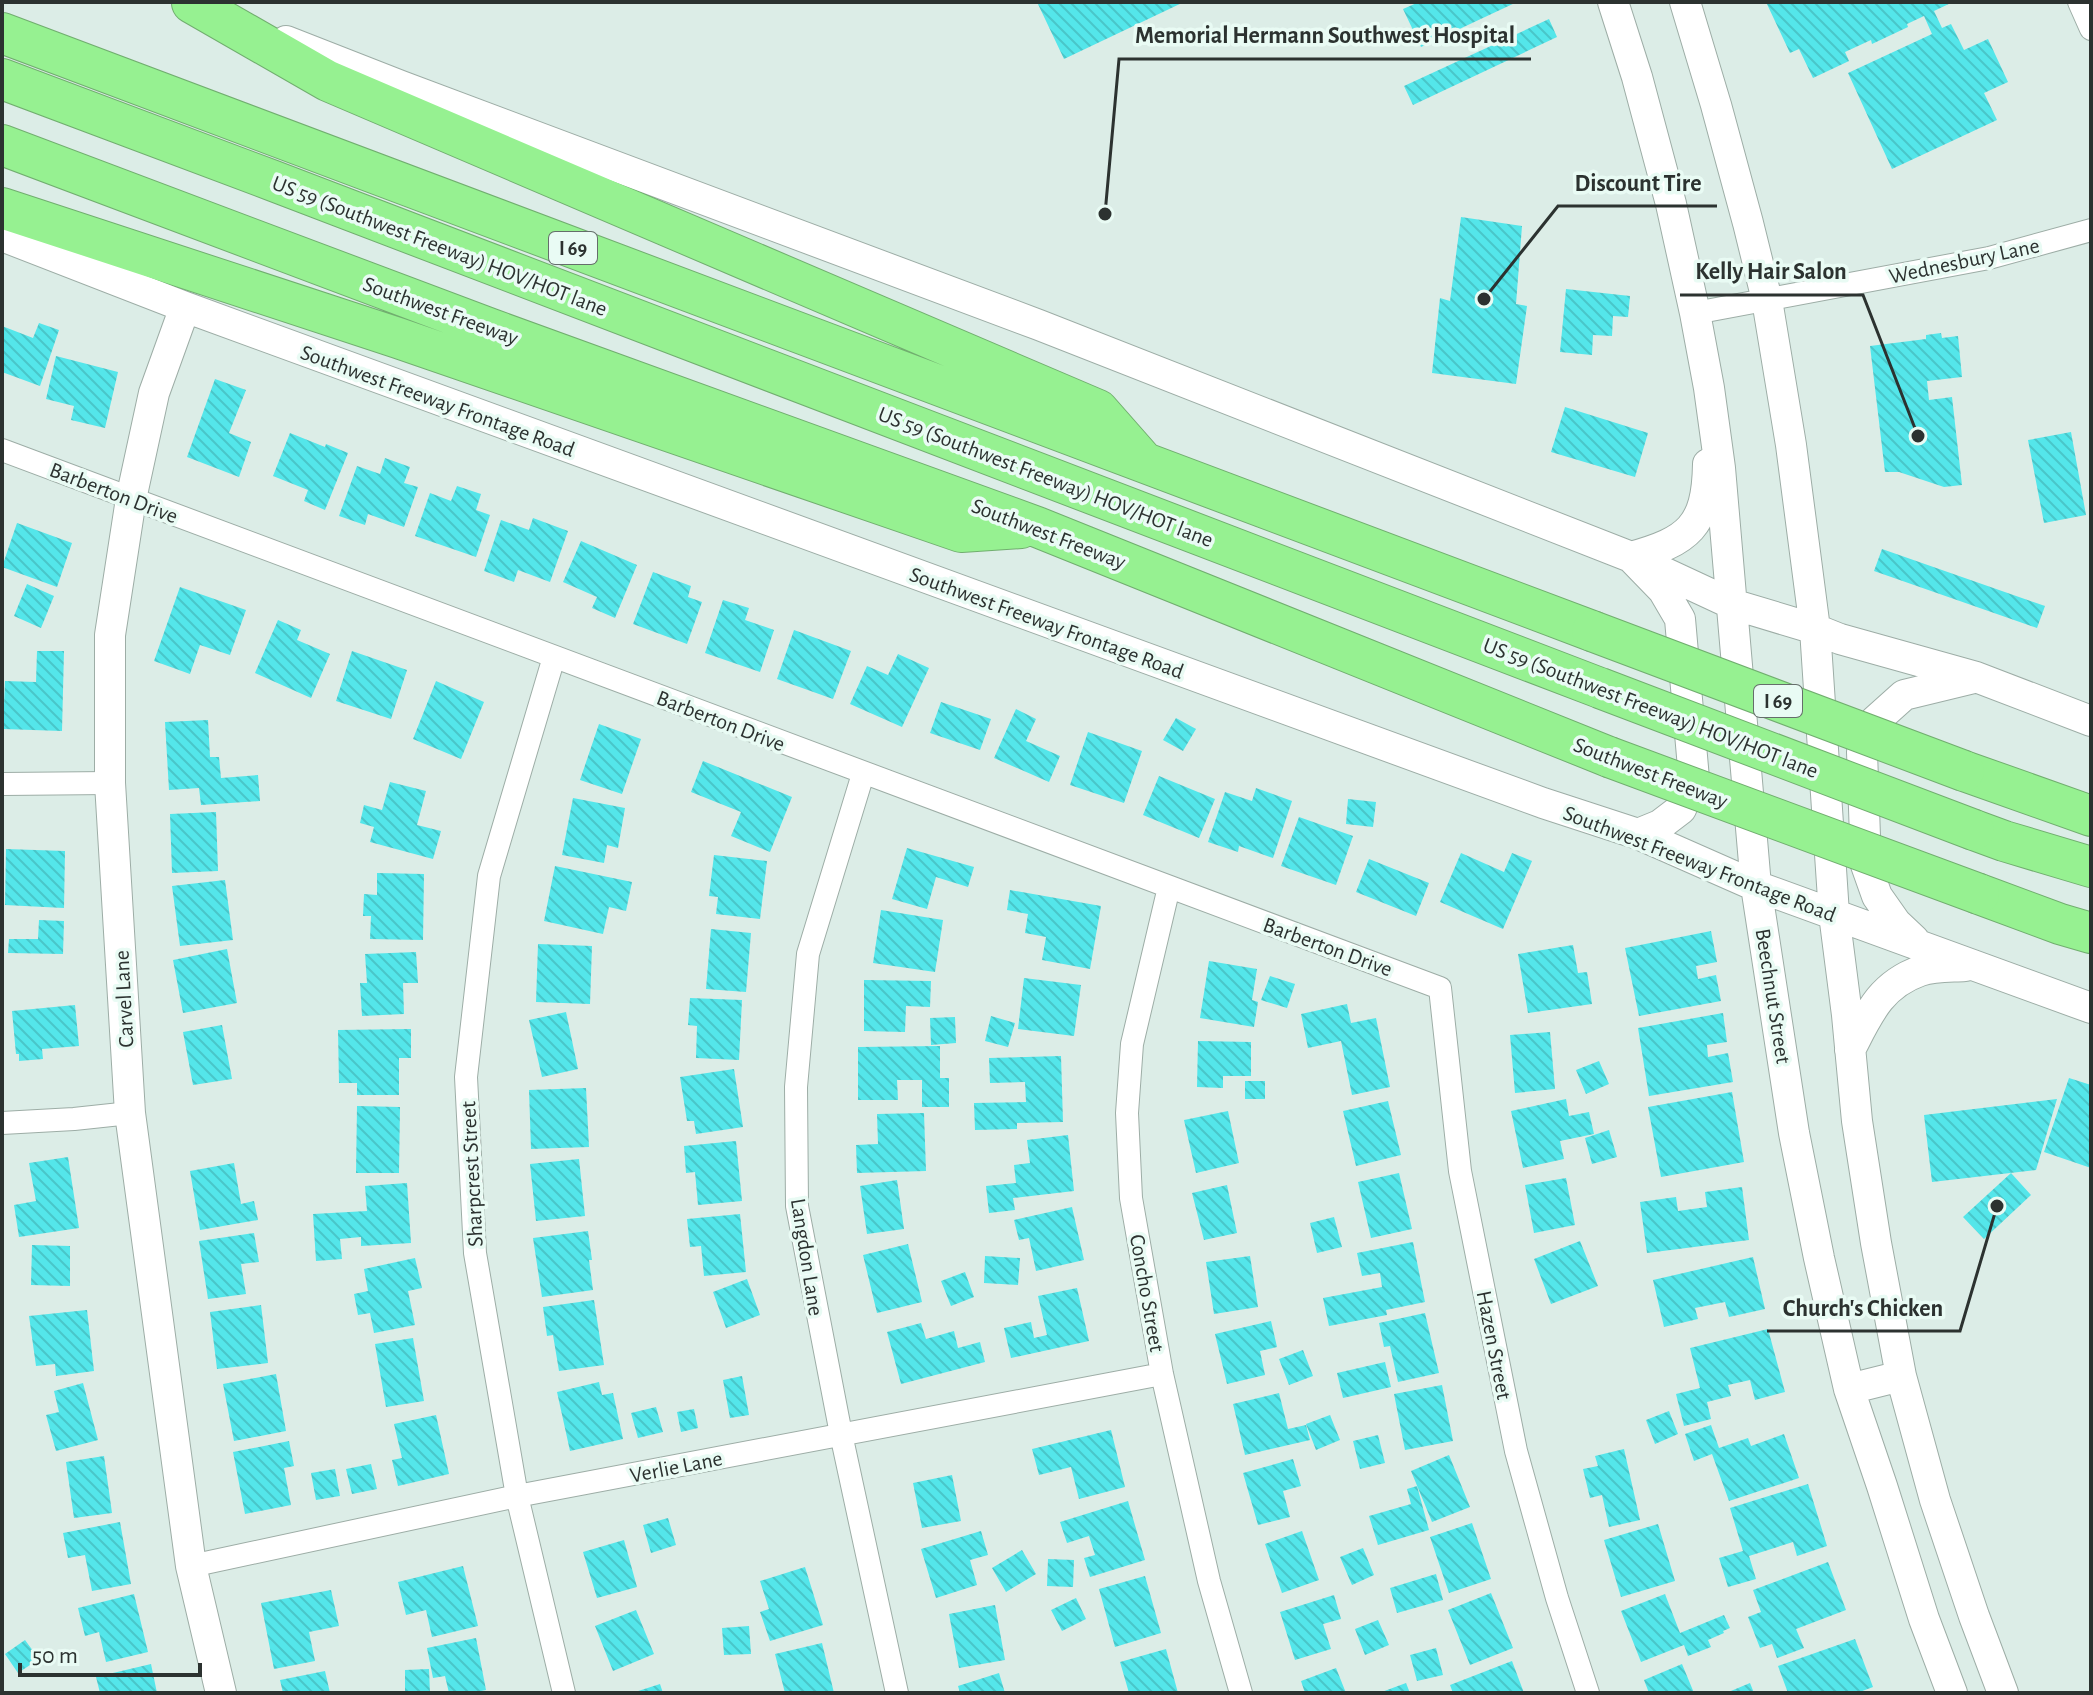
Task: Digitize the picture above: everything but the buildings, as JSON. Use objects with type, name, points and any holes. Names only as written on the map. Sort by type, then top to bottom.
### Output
[{"type":"highway","points":[[190,3],[328,81],[1098,410],[1145,463]]},
{"type":"highway","name":"I 69","points":[[2,33],[1964,771],[2091,816]]},
{"type":"highway","name":"US 59 (Southwest Freeway) HOV/HOT lane","points":[[2,79],[1974,830],[2091,867]]},
{"type":"highway","name":"Southwest Freeway","points":[[2,145],[506,335],[1037,527],[1609,757],[2091,933]]},
{"type":"highway","points":[[2,208],[398,338],[961,532],[1037,527]]},
{"type":"main road","name":"Beechnut Street","points":[[1613,2],[1671,204],[1709,388],[1720,468],[1756,886],[1794,1133],[1819,1258],[1849,1389],[1924,1619],[1952,1693]]},
{"type":"main road","points":[[1685,2],[1716,105],[1767,300],[1793,457],[1815,629],[1834,914],[1857,1121],[1901,1376],[1935,1500],[2003,1693]]},
{"type":"main road","points":[[190,3],[401,86],[1039,325],[1631,557],[1732,604],[1840,639],[1976,677],[2091,721]]},
{"type":"main road","name":"Southwest Freeway Frontage Road","points":[[2,236],[185,307],[1543,803],[1638,834],[1756,886],[2091,1008]]},
{"type":"main road","name":"Carvel Lane","points":[[185,307],[154,393],[131,499],[110,635],[110,783],[130,1113],[191,1566],[221,1693]]},
{"type":"main road","points":[[1631,557],[1674,543],[1695,525],[1703,504],[1708,473],[1709,388]]},
{"type":"main road","points":[[1631,557],[1663,590],[1680,619],[1694,779],[1681,809],[1660,825],[1638,834]]},
{"type":"main road","points":[[1920,946],[1896,923],[1877,896],[1866,865],[1862,752],[1875,721],[1904,695],[1976,677]]},
{"type":"main road","points":[[1850,1050],[1870,1010],[1888,989],[1923,970],[1969,965]]},
{"type":"main road","points":[[1849,1389],[1901,1376]]},
{"type":"street","points":[[2079,2],[2091,29]]},
{"type":"street","name":"Wednesbury Lane","points":[[1695,313],[1989,258],[2091,230]]},
{"type":"street","name":"Barberton Drive","points":[[2,450],[1440,988]]},
{"type":"street","name":"Sharpcrest Street","points":[[554,657],[489,876],[466,1077],[475,1253],[517,1496],[564,1693]]},
{"type":"street","name":"Langdon Lane","points":[[863,774],[808,954],[796,1087],[797,1206],[841,1434],[897,1693]]},
{"type":"street","points":[[2,784],[110,783]]},
{"type":"street","name":"Concho Street","points":[[1169,887],[1132,1044],[1127,1113],[1131,1198],[1162,1374],[1209,1581],[1241,1693]]},
{"type":"street","name":"Hazen Street","points":[[1440,988],[1460,1171],[1516,1451],[1557,1598],[1588,1693]]},
{"type":"street","points":[[2,1123],[130,1113]]},
{"type":"street","name":"Verlie Lane","points":[[191,1566],[517,1496],[1162,1374]]},
{"type":"place","name":"Memorial Hermann Southwest Hospital","points":[[1105,214]]},
{"type":"place","name":"Discount Tire","points":[[1484,299]]},
{"type":"place","name":"Kelly Hair Salon","points":[[1918,436]]},
{"type":"place","name":"Church's Chicken","points":[[1997,1206]]}]
